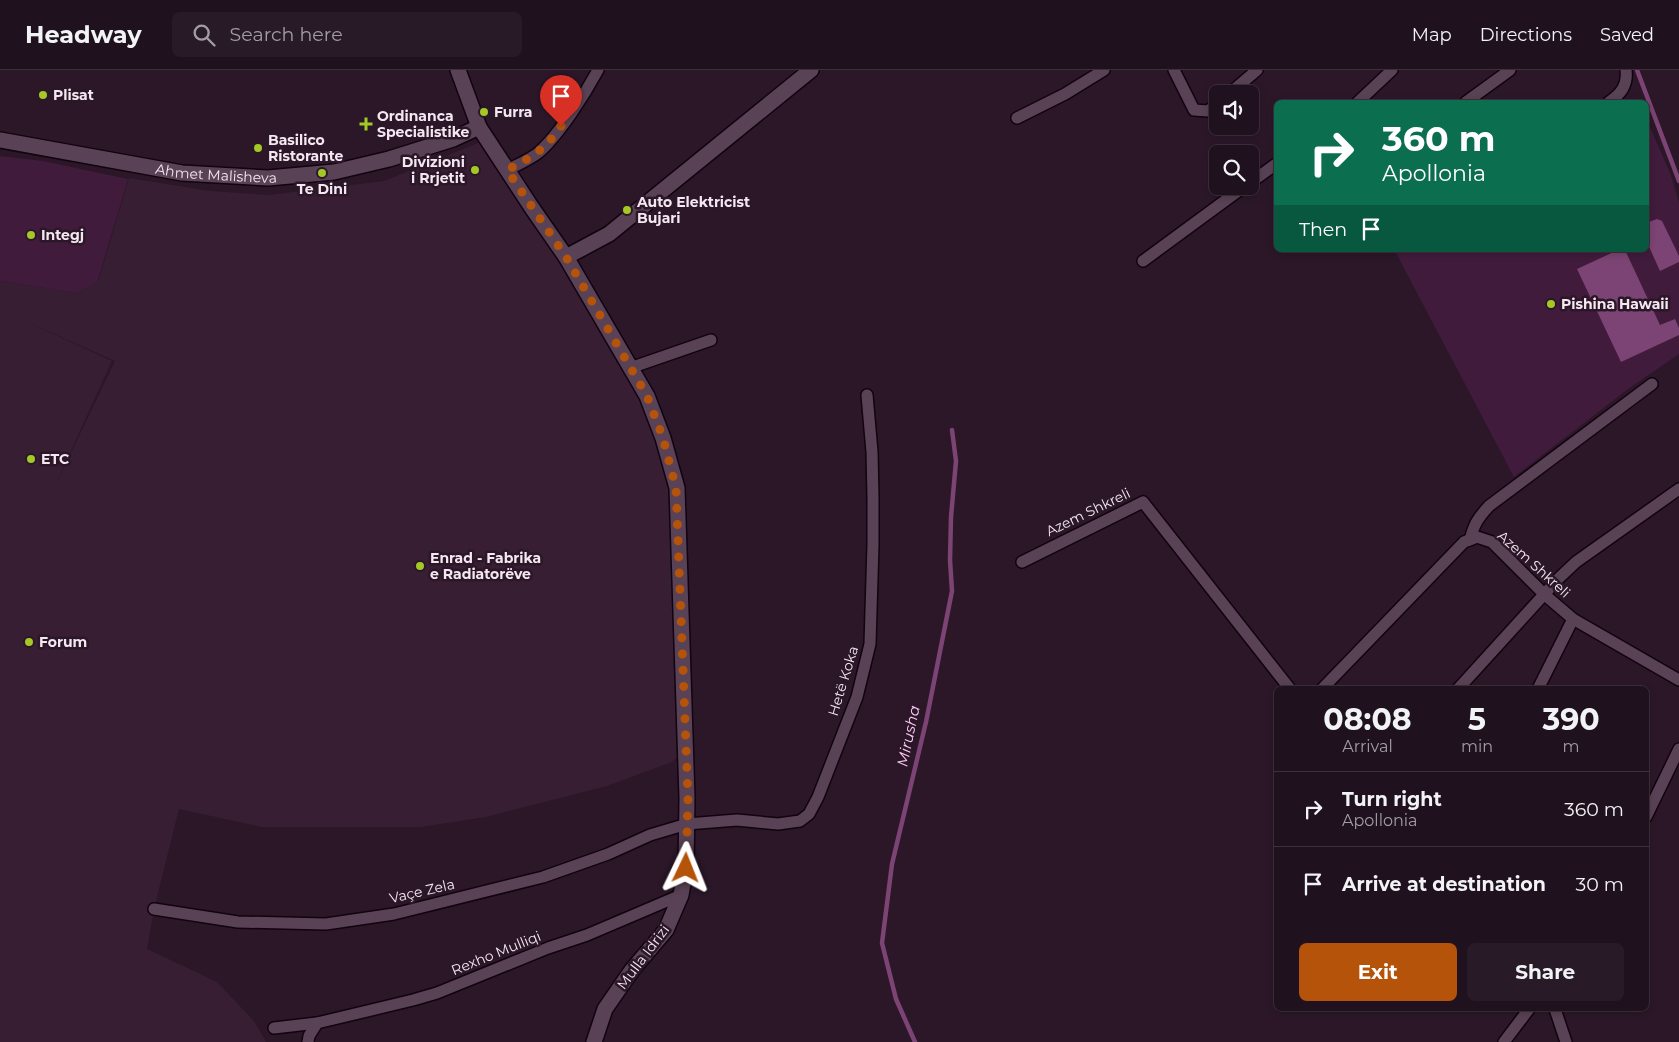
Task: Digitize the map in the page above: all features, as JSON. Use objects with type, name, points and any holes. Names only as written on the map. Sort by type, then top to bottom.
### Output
[{"type":"street","name":"Mulla Idrizi","points":[[458,70],[479,127],[566,257],[647,396],[663,438],[676,488],[687,824],[686,868],[681,895],[666,930],[632,970],[605,1009],[594,1042]]},
{"type":"street","points":[[507,170],[537,154],[552,140],[598,70]]},
{"type":"street","points":[[566,257],[610,234],[811,70]]},
{"type":"street","points":[[1017,118],[1065,94],[1104,70]]},
{"type":"street","points":[[1174,70],[1194,110],[1209,110]]},
{"type":"street","points":[[1240,85],[1257,70]]},
{"type":"street","points":[[1360,100],[1392,70]]},
{"type":"street","points":[[1469,100],[1510,70]]},
{"type":"street","points":[[1612,100],[1621,93],[1627,78],[1626,70]]},
{"type":"street","name":"Ahmet Malisheva","points":[[3,142],[182,172],[268,178],[334,172],[434,145],[479,127]]},
{"type":"street","points":[[1259,176],[1274,165]]},
{"type":"street","points":[[1143,261],[1233,195]]},
{"type":"street","points":[[630,368],[711,340]]},
{"type":"street","points":[[1325,686],[1464,542],[1470,540],[1473,526],[1489,506],[1652,384]]},
{"type":"street","name":"Hetë Koka","points":[[687,824],[737,820],[778,824],[800,822],[809,814],[818,797],[857,696],[870,644],[873,516],[872,452],[868,395]]},
{"type":"street","points":[[1461,686],[1576,562],[1679,489]]},
{"type":"street","name":"Azem Shkreli","points":[[1022,562],[1143,502],[1288,686]]},
{"type":"street","name":"Azem Shkreli","points":[[1470,540],[1477,538],[1492,542],[1545,594],[1573,618],[1679,680]]},
{"type":"street","points":[[1539,686],[1573,618]]},
{"type":"street","points":[[1649,811],[1679,749]]},
{"type":"street","name":"Vaçe Zela","points":[[154,908],[238,922],[326,924],[394,914],[543,878],[608,854],[650,835],[687,824]]},
{"type":"street","name":"Rexho Mulliqi","points":[[274,1028],[317,1023],[437,993],[548,948],[587,935],[681,895]]},
{"type":"street","points":[[1504,1042],[1527,1011]]},
{"type":"street","points":[[1556,1011],[1566,1042]]},
{"type":"street","points":[[308,1042],[309,1036],[317,1023]]},
{"type":"shaded area","name":"Pishina Hawaii","points":[[1649,125],[1670,173],[1679,202],[1679,354],[1628,389],[1514,477],[1396,253],[1649,252]]},
{"type":"shaded area","points":[[483,141],[630,368],[677,488],[686,749],[672,762],[607,786],[486,817],[421,827],[262,827],[179,809],[154,909],[147,949],[217,982],[254,1021],[266,1042],[0,1042],[0,281],[77,293],[98,282],[129,178],[210,191],[269,195],[384,181]],"holes":[[[23,320],[115,361],[53,490],[112,361]]]},
{"type":"shaded area","points":[[0,156],[43,161],[128,179],[97,283],[77,293],[0,281]]},
{"type":"shaded area","points":[[1657,219],[1662,221],[1679,256],[1679,262],[1660,271],[1649,247],[1649,222]]},
{"type":"shaded area","name":"Pishina Hawaii","points":[[1614,252],[1626,252],[1660,325],[1675,319],[1679,328],[1679,335],[1621,362],[1577,269]]},
{"type":"waterway","points":[[1637,70],[1648,100]]},
{"type":"waterway","points":[[1649,102],[1679,181]]},
{"type":"waterway","name":"Mirusha","points":[[915,1042],[896,999],[882,943],[892,864],[926,722],[952,591],[950,560],[951,517],[956,461],[952,430]]},
{"type":"place","name":"Plisat","points":[[43,95]]},
{"type":"place","name":"Furra","points":[[484,112]]},
{"type":"place","name":"Ordinanca Specialistike","points":[[366,124]]},
{"type":"place","name":"Basilico Ristorante","points":[[258,148]]},
{"type":"place","name":"Divizioni i Rrjetit","points":[[475,170]]},
{"type":"place","name":"Te Dini","points":[[322,173]]},
{"type":"place","name":"Auto Elektricist Bujari","points":[[627,210]]},
{"type":"place","name":"Integj","points":[[31,235]]},
{"type":"place","name":"Pishina Hawaii","points":[[1551,304]]},
{"type":"place","name":"ETC","points":[[31,459]]},
{"type":"place","name":"Enrad - Fabrika e Radiatorëve","points":[[420,566]]},
{"type":"place","name":"Forum","points":[[29,642]]},
{"type":"route","points":[[561,126],[552,140],[537,154],[507,170],[566,257],[647,396],[663,438],[676,488],[688,798],[686,868]]}]
